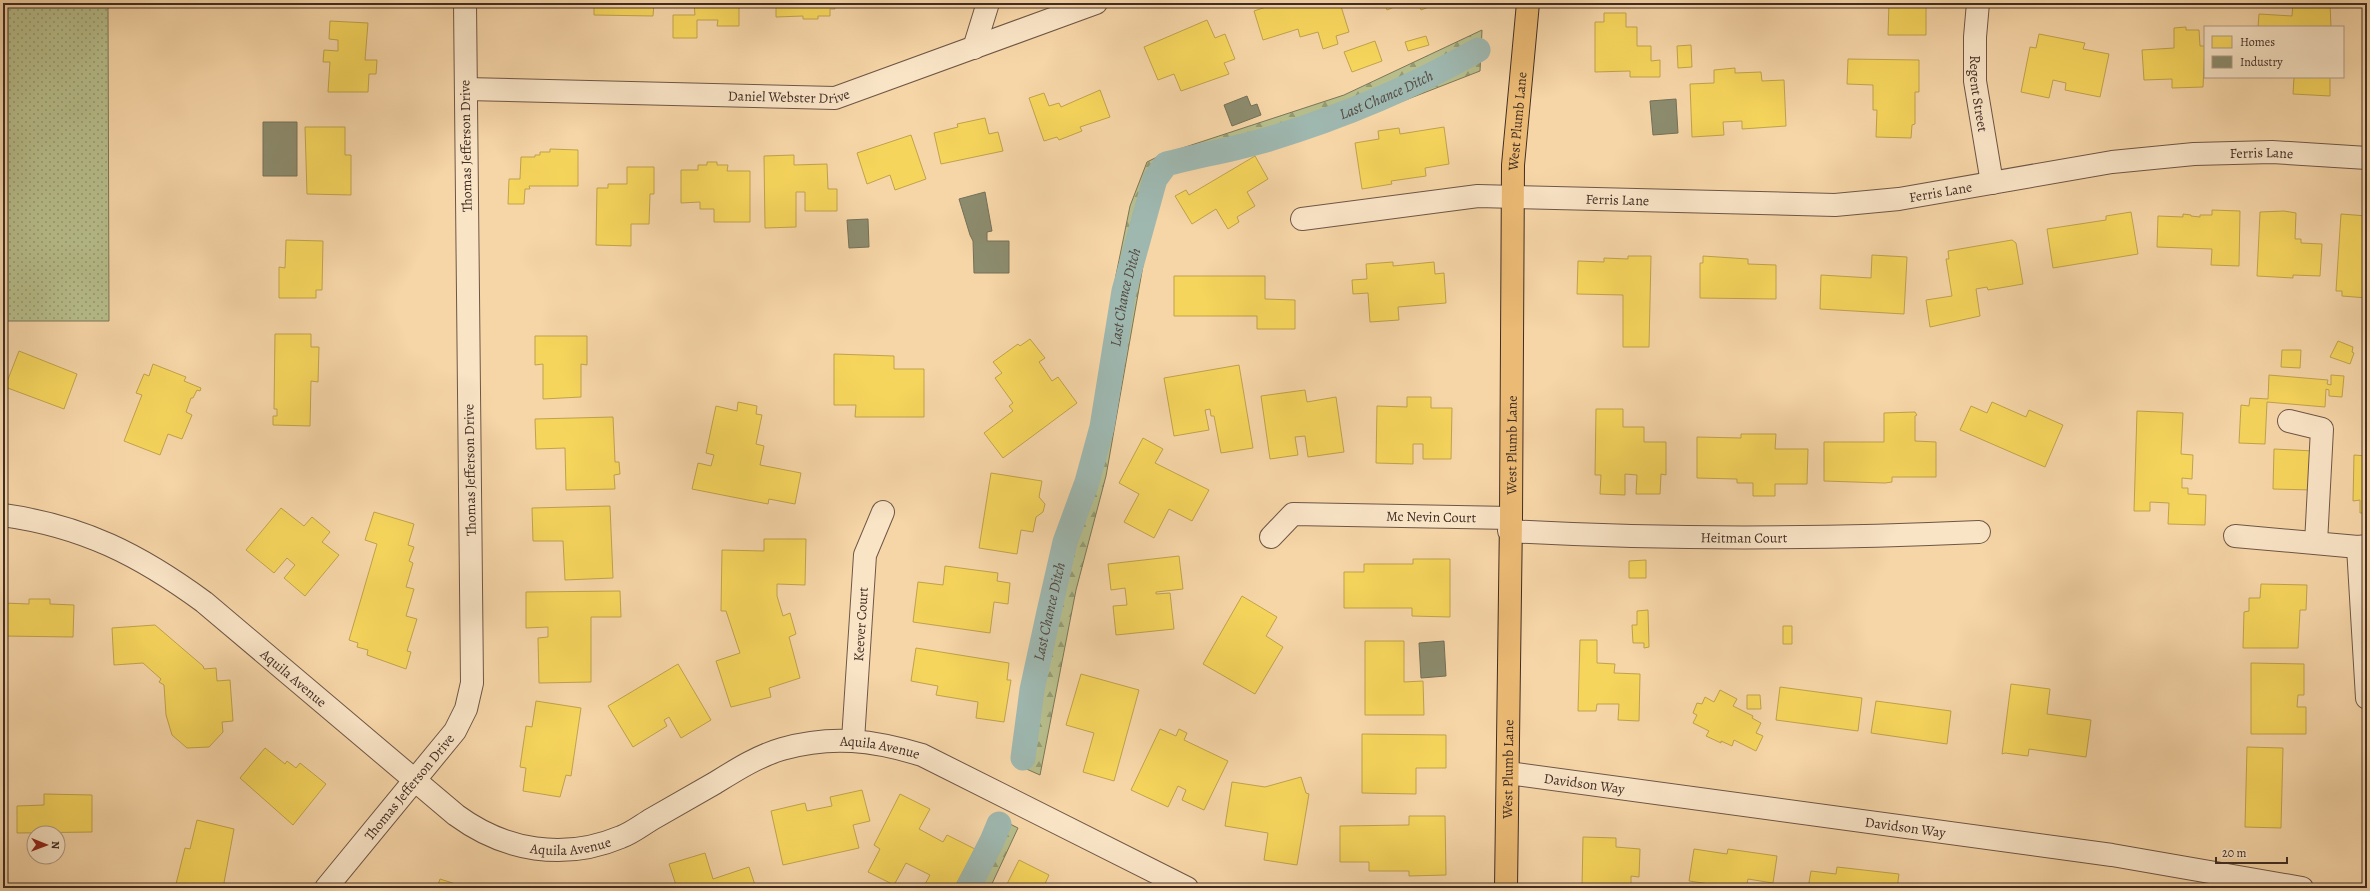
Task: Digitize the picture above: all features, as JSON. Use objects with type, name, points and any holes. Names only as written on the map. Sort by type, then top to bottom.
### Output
[{"type":"main road","name":"West Plumb Lane","points":[[1506,888],[1512,199],[1513,165],[1528,3]]},
{"type":"street","name":"Thomas Jefferson Drive","points":[[326,888],[455,731],[466,709],[472,683],[465,3]]},
{"type":"street","points":[[974,48],[988,3]]},
{"type":"street","name":"Daniel Webster Drive","points":[[466,89],[835,98],[1096,3]]},
{"type":"street","name":"Regent Street","points":[[1978,3],[1975,37],[1975,81],[1992,183]]},
{"type":"street","name":"Ferris Lane","points":[[1302,219],[1478,196],[1512,199],[1835,205],[1899,199],[2112,162],[2194,154],[2272,152],[2367,158]]},
{"type":"street","points":[[2289,420],[2322,429],[2316,543]]},
{"type":"street","name":"Keever Court","points":[[852,740],[865,555],[883,512]]},
{"type":"street","name":"Mc Nevin Court","points":[[1271,537],[1293,514],[1510,525]]},
{"type":"street","name":"Aquila Avenue","points":[[3,515],[32,519],[79,532],[127,552],[166,574],[204,602],[414,781],[465,822],[495,839],[527,849],[559,851],[592,847],[622,837],[747,764],[781,749],[818,741],[852,740],[889,745],[922,755],[1187,888]]},
{"type":"street","name":"Heitman Court","points":[[1510,525],[1606,537],[1774,538],[1979,532]]},
{"type":"street","points":[[2235,536],[2363,547],[2367,698]]},
{"type":"street","name":"Davidson Way","points":[[1508,773],[2112,855],[2302,888]]},
{"type":"green space","points":[[3,3],[108,3],[109,321],[3,321]]},
{"type":"green space","points":[[1482,30],[1480,71],[1349,122],[1170,168],[1160,187],[1144,260],[1106,476],[1076,590],[1040,775],[1015,764],[1036,643],[1060,535],[1085,457],[1103,375],[1116,275],[1130,206],[1147,162],[1161,155],[1344,95]]},
{"type":"green space","points":[[994,816],[1018,828],[990,888],[957,888]]},
{"type":"building: Homes","points":[[547,3],[547,4],[506,4]]},
{"type":"building: Homes","points":[[594,3],[654,3],[653,16],[594,15]]},
{"type":"building: Homes","points":[[694,3],[739,3],[739,26],[717,26],[718,20],[697,20],[697,38],[673,38],[673,15],[695,15]]},
{"type":"building: Homes","points":[[776,3],[835,3],[835,9],[830,9],[830,16],[818,16],[818,19],[803,19],[803,16],[776,17]]},
{"type":"building: Homes","points":[[1278,3],[1340,3],[1349,32],[1336,36],[1338,44],[1323,49],[1318,32],[1300,37],[1298,29],[1263,40],[1254,11]]},
{"type":"building: Homes","points":[[1384,3],[1404,3],[1387,10]]},
{"type":"building: Homes","points":[[1418,3],[1439,3],[1421,10]]},
{"type":"building: Homes","points":[[1889,3],[1926,3],[1926,35],[1888,35]]},
{"type":"building: Homes","points":[[2293,3],[2330,4],[2331,26],[2258,26],[2259,14],[2292,16]]},
{"type":"building: Homes","points":[[1604,13],[1626,13],[1626,27],[1637,27],[1637,46],[1651,46],[1651,61],[1660,60],[1660,77],[1630,77],[1630,71],[1595,72],[1595,22],[1604,22]]},
{"type":"building: Homes","points":[[1207,20],[1215,38],[1225,34],[1235,59],[1224,63],[1229,74],[1181,91],[1174,74],[1158,80],[1144,47]]},
{"type":"building: Homes","points":[[330,21],[368,23],[365,60],[377,60],[376,74],[369,74],[368,92],[328,92],[330,62],[323,62],[324,50],[338,51],[338,40],[329,39]]},
{"type":"building: Homes","points":[[2186,27],[2186,30],[2199,30],[2200,46],[2204,46],[2203,87],[2172,88],[2172,79],[2144,80],[2142,50],[2174,48],[2174,28]]},
{"type":"building: Homes","points":[[2039,34],[2085,43],[2083,49],[2109,54],[2100,97],[2065,90],[2066,83],[2053,80],[2049,98],[2021,92],[2030,47],[2036,48]]},
{"type":"building: Homes","points":[[1426,36],[1429,45],[1408,51],[1405,42]]},
{"type":"building: Homes","points":[[1375,41],[1382,61],[1352,72],[1344,52]]},
{"type":"building: Homes","points":[[1691,45],[1692,67],[1678,68],[1677,46]]},
{"type":"building: Homes","points":[[1848,59],[1919,60],[1919,92],[1915,92],[1915,124],[1912,125],[1911,138],[1876,137],[1877,110],[1873,110],[1873,85],[1847,84]]},
{"type":"building: Homes","points":[[1735,68],[1735,73],[1761,72],[1762,81],[1784,80],[1786,126],[1742,129],[1742,121],[1723,122],[1724,135],[1692,137],[1690,84],[1714,83],[1714,70]]},
{"type":"building: Homes","points":[[2294,78],[2330,78],[2330,96],[2293,94]]},
{"type":"building: Homes","points":[[1100,90],[1110,117],[1080,127],[1082,131],[1059,140],[1057,137],[1044,141],[1029,98],[1044,93],[1049,106],[1059,103],[1061,107]]},
{"type":"building: Homes","points":[[985,118],[989,134],[998,132],[1003,151],[941,164],[934,133],[958,127],[957,124]]},
{"type":"building: Homes","points":[[305,127],[345,127],[345,155],[351,155],[351,195],[307,194]]},
{"type":"building: Homes","points":[[1444,127],[1449,164],[1425,168],[1426,176],[1391,181],[1392,184],[1362,189],[1355,143],[1379,139],[1378,131],[1399,128],[1400,134]]},
{"type":"building: Homes","points":[[911,135],[926,179],[895,190],[890,175],[867,184],[857,153]]},
{"type":"building: Homes","points":[[550,149],[578,150],[578,186],[529,186],[530,189],[525,189],[524,204],[508,204],[509,179],[520,179],[521,157],[535,157],[535,155],[540,155],[540,152],[550,152]]},
{"type":"building: Homes","points":[[794,155],[794,165],[827,164],[828,189],[837,189],[837,211],[805,211],[805,192],[796,192],[796,227],[765,228],[764,156]]},
{"type":"building: Homes","points":[[1255,156],[1268,179],[1247,192],[1255,206],[1237,217],[1239,222],[1228,229],[1216,209],[1192,224],[1175,196],[1186,190],[1189,195]]},
{"type":"building: Homes","points":[[707,162],[717,162],[717,165],[728,165],[727,171],[750,171],[750,222],[714,222],[714,209],[700,209],[700,202],[681,203],[681,170],[698,170],[698,165],[707,165]]},
{"type":"building: Homes","points":[[627,167],[654,167],[654,194],[650,194],[649,224],[631,224],[631,246],[596,245],[597,188],[608,188],[608,184],[627,184]]},
{"type":"building: Homes","points":[[2212,210],[2240,211],[2239,266],[2211,265],[2212,249],[2157,247],[2158,216],[2183,217],[2183,214],[2200,217],[2200,215],[2212,215]]},
{"type":"building: Homes","points":[[2284,211],[2296,213],[2295,239],[2301,239],[2301,243],[2322,244],[2320,276],[2293,275],[2293,278],[2257,276],[2260,212]]},
{"type":"building: Homes","points":[[2131,212],[2138,254],[2053,268],[2047,229],[2106,220],[2106,216]]},
{"type":"building: Homes","points":[[2341,214],[2367,216],[2367,298],[2342,296],[2342,291],[2336,291]]},
{"type":"building: Homes","points":[[286,240],[323,241],[322,290],[316,290],[316,298],[279,298],[279,267],[285,268]]},
{"type":"building: Homes","points":[[2012,240],[2016,243],[2023,284],[1988,290],[1987,287],[1976,289],[1980,316],[1930,327],[1926,300],[1952,296],[1946,259],[1949,259],[1948,251]]},
{"type":"building: Homes","points":[[1872,255],[1907,257],[1904,314],[1820,309],[1821,275],[1871,278]]},
{"type":"building: Homes","points":[[1628,256],[1651,256],[1649,347],[1623,347],[1623,295],[1577,294],[1578,261],[1604,262],[1604,258],[1628,259]]},
{"type":"building: Homes","points":[[1703,256],[1748,259],[1748,264],[1776,265],[1776,299],[1700,298],[1700,263],[1703,263]]},
{"type":"building: Homes","points":[[1393,262],[1393,266],[1434,262],[1435,274],[1444,273],[1446,303],[1398,307],[1399,320],[1370,322],[1368,293],[1353,294],[1352,280],[1367,279],[1366,264]]},
{"type":"building: Homes","points":[[1174,276],[1265,276],[1265,299],[1295,300],[1295,329],[1257,329],[1257,316],[1174,316]]},
{"type":"building: Homes","points":[[275,334],[311,334],[311,347],[319,347],[318,382],[311,381],[310,426],[273,425],[273,416],[277,416],[277,409],[274,409]]},
{"type":"building: Homes","points":[[535,336],[587,336],[587,365],[581,364],[581,397],[543,399],[543,364],[535,365]]},
{"type":"building: Homes","points":[[1030,339],[1045,358],[1039,362],[1052,381],[1058,377],[1077,403],[1003,458],[984,433],[1013,411],[1009,406],[1013,403],[995,378],[1002,373],[993,362],[1018,344],[1020,346]]},
{"type":"building: Homes","points":[[2338,341],[2353,347],[2352,352],[2354,353],[2350,364],[2330,357]]},
{"type":"building: Homes","points":[[2282,350],[2301,350],[2300,368],[2281,367]]},
{"type":"building: Homes","points":[[19,351],[77,374],[64,409],[5,387]]},
{"type":"building: Homes","points":[[834,354],[894,356],[894,369],[924,369],[924,417],[855,417],[856,405],[834,405]]},
{"type":"building: Homes","points":[[153,364],[186,377],[184,381],[201,388],[200,391],[197,390],[193,398],[191,398],[186,412],[192,415],[182,439],[168,434],[160,455],[124,441],[142,395],[136,393],[144,374],[149,376]]},
{"type":"building: Homes","points":[[1239,365],[1253,448],[1221,453],[1214,416],[1211,416],[1210,409],[1205,410],[1209,430],[1174,436],[1164,378]]},
{"type":"building: Homes","points":[[2269,375],[2328,380],[2327,384],[2331,385],[2331,375],[2344,376],[2342,397],[2329,396],[2329,390],[2326,389],[2325,407],[2267,402],[2265,444],[2239,443],[2241,405],[2249,406],[2250,398],[2268,399]]},
{"type":"building: Homes","points":[[1305,390],[1307,402],[1336,397],[1344,452],[1308,457],[1305,436],[1295,437],[1298,455],[1270,459],[1261,396]]},
{"type":"building: Homes","points":[[1407,397],[1431,397],[1431,408],[1452,408],[1451,459],[1423,459],[1423,444],[1413,444],[1413,464],[1376,463],[1377,406],[1407,407]]},
{"type":"building: Homes","points":[[738,402],[757,406],[756,414],[762,415],[756,444],[764,446],[760,465],[801,473],[795,504],[769,499],[768,504],[692,489],[698,463],[711,466],[714,455],[706,453],[716,406],[737,411]]},
{"type":"building: Homes","points":[[1992,402],[2026,417],[2029,410],[2063,425],[2045,467],[1960,430],[1971,406],[1987,413]]},
{"type":"building: Homes","points":[[1596,409],[1623,409],[1623,427],[1644,427],[1644,442],[1666,442],[1666,475],[1661,474],[1660,494],[1636,494],[1637,475],[1625,474],[1625,495],[1600,494],[1601,475],[1595,475]]},
{"type":"building: Homes","points":[[2137,411],[2183,413],[2181,454],[2193,455],[2192,479],[2182,478],[2182,488],[2188,488],[2188,494],[2206,495],[2205,525],[2168,524],[2169,503],[2150,502],[2150,511],[2134,511]]},
{"type":"building: Homes","points":[[1915,412],[1917,415],[1915,416],[1915,441],[1936,442],[1936,477],[1892,477],[1892,482],[1885,483],[1824,481],[1824,442],[1884,442],[1884,413]]},
{"type":"building: Homes","points":[[613,417],[615,462],[619,462],[620,474],[614,475],[615,489],[566,490],[565,448],[536,449],[535,419]]},
{"type":"building: Homes","points":[[1741,434],[1776,434],[1775,449],[1808,449],[1807,484],[1775,484],[1775,496],[1753,496],[1753,483],[1737,483],[1737,479],[1697,478],[1697,437],[1741,438]]},
{"type":"building: Homes","points":[[1143,438],[1163,449],[1155,463],[1209,490],[1192,521],[1169,509],[1154,538],[1124,522],[1139,494],[1119,483]]},
{"type":"building: Homes","points":[[2274,449],[2314,451],[2312,490],[2273,489]]},
{"type":"building: Homes","points":[[2354,455],[2367,456],[2367,513],[2360,513],[2360,500],[2353,501]]},
{"type":"building: Homes","points":[[991,473],[1042,481],[1039,497],[1045,504],[1043,512],[1036,517],[1033,532],[1021,530],[1017,554],[979,548]]},
{"type":"building: Homes","points":[[610,506],[613,578],[565,580],[563,541],[533,541],[532,508]]},
{"type":"building: Homes","points":[[281,508],[304,526],[312,517],[330,532],[322,542],[339,555],[305,596],[284,578],[295,565],[287,558],[274,573],[246,550]]},
{"type":"building: Homes","points":[[374,512],[414,524],[408,545],[414,547],[409,561],[413,563],[406,587],[414,589],[406,616],[417,619],[407,651],[411,652],[406,669],[367,655],[368,650],[357,647],[358,643],[349,640],[377,544],[365,540]]},
{"type":"building: Homes","points":[[764,539],[806,539],[805,585],[777,584],[777,596],[783,616],[790,613],[796,634],[789,637],[800,678],[769,688],[771,697],[731,707],[716,661],[740,653],[726,611],[721,611],[722,550],[764,551]]},
{"type":"building: Homes","points":[[1179,556],[1183,589],[1156,592],[1156,594],[1170,593],[1174,629],[1116,635],[1113,606],[1127,605],[1125,588],[1111,590],[1108,564]]},
{"type":"building: Homes","points":[[1413,559],[1450,559],[1450,617],[1412,616],[1412,608],[1344,608],[1344,572],[1364,572],[1364,564],[1413,564]]},
{"type":"building: Homes","points":[[1646,560],[1646,578],[1629,578],[1629,561]]},
{"type":"building: Homes","points":[[945,566],[998,573],[997,581],[1010,583],[1008,604],[994,602],[990,633],[913,622],[918,582],[943,585]]},
{"type":"building: Homes","points":[[2261,584],[2307,585],[2306,610],[2300,610],[2298,648],[2243,648],[2244,612],[2249,611],[2249,598],[2260,598]]},
{"type":"building: Homes","points":[[620,591],[621,617],[591,617],[591,682],[539,683],[538,638],[548,637],[548,627],[526,628],[526,592]]},
{"type":"building: Homes","points":[[1242,596],[1277,617],[1266,636],[1283,647],[1255,694],[1203,664]]},
{"type":"building: Homes","points":[[29,599],[50,599],[50,604],[74,605],[73,637],[3,636],[3,603],[29,604]]},
{"type":"building: Homes","points":[[1648,610],[1649,647],[1644,648],[1644,643],[1633,643],[1632,625],[1637,625],[1637,611]]},
{"type":"building: Homes","points":[[155,625],[203,666],[204,669],[216,668],[217,681],[230,680],[233,721],[222,722],[223,732],[209,747],[187,748],[172,735],[166,715],[164,685],[159,682],[161,679],[143,663],[114,665],[112,628]]},
{"type":"building: Homes","points":[[1783,626],[1792,626],[1792,644],[1783,644]]},
{"type":"building: Homes","points":[[1580,640],[1597,640],[1597,663],[1615,664],[1614,673],[1640,674],[1639,721],[1618,720],[1619,704],[1597,704],[1596,711],[1578,711]]},
{"type":"building: Homes","points":[[1365,641],[1404,641],[1404,682],[1423,681],[1424,715],[1365,715]]},
{"type":"building: Homes","points":[[916,648],[1009,663],[1007,680],[1011,680],[1004,722],[976,718],[978,702],[936,695],[938,686],[911,681]]},
{"type":"building: Homes","points":[[2251,663],[2304,664],[2304,695],[2298,695],[2297,707],[2306,707],[2306,734],[2251,734]]},
{"type":"building: Homes","points":[[678,664],[711,720],[681,738],[669,717],[664,720],[667,726],[633,747],[608,706]]},
{"type":"building: Homes","points":[[1081,674],[1139,690],[1114,781],[1083,772],[1094,733],[1066,725]]},
{"type":"building: Homes","points":[[2011,684],[2050,689],[2047,714],[2091,720],[2086,757],[2029,749],[2028,756],[2005,753],[2002,754]]},
{"type":"building: Homes","points":[[1780,687],[1862,698],[1858,731],[1776,720]]},
{"type":"building: Homes","points":[[1720,690],[1737,699],[1733,706],[1753,716],[1752,718],[1761,723],[1756,733],[1763,736],[1756,751],[1734,740],[1732,746],[1721,741],[1721,743],[1706,736],[1709,731],[1693,723],[1697,715],[1693,713],[1697,703],[1702,704],[1705,697],[1714,702]]},
{"type":"building: Homes","points":[[1747,695],[1760,695],[1761,709],[1747,709]]},
{"type":"building: Homes","points":[[536,701],[581,708],[571,776],[566,775],[560,797],[523,791],[526,768],[520,767],[526,726],[532,727]]},
{"type":"building: Homes","points":[[1876,701],[1951,711],[1947,744],[1871,733]]},
{"type":"building: Homes","points":[[1160,729],[1176,736],[1179,729],[1187,733],[1184,740],[1228,761],[1204,810],[1182,800],[1186,790],[1178,786],[1168,807],[1131,790]]},
{"type":"building: Homes","points":[[1362,734],[1446,735],[1446,768],[1416,768],[1416,794],[1362,793]]},
{"type":"building: Homes","points":[[2247,747],[2283,748],[2281,828],[2245,827]]},
{"type":"building: Homes","points":[[265,748],[285,764],[287,761],[296,768],[300,763],[326,784],[293,825],[240,778]]},
{"type":"building: Homes","points":[[1301,777],[1306,793],[1309,794],[1297,865],[1264,860],[1268,833],[1225,826],[1232,782],[1265,787]]},
{"type":"building: Homes","points":[[862,790],[870,821],[853,825],[859,848],[783,865],[771,811],[805,803],[807,811],[832,806],[830,797]]},
{"type":"building: Homes","points":[[44,794],[92,795],[92,832],[66,832],[66,825],[26,825],[26,833],[17,833],[17,806],[44,805]]},
{"type":"building: Homes","points":[[900,794],[930,809],[919,829],[943,842],[947,835],[975,849],[954,888],[923,888],[930,875],[906,863],[894,885],[868,872],[880,849],[874,845]]},
{"type":"building: Homes","points":[[1409,816],[1445,816],[1446,875],[1409,876],[1409,871],[1369,871],[1369,862],[1340,862],[1340,826],[1409,825]]},
{"type":"building: Homes","points":[[197,820],[234,829],[223,888],[175,888],[185,848],[190,849]]},
{"type":"building: Homes","points":[[1583,837],[1616,838],[1616,847],[1640,849],[1639,877],[1631,876],[1631,888],[1582,888]]},
{"type":"building: Homes","points":[[1694,849],[1727,854],[1728,849],[1777,856],[1773,883],[1748,879],[1746,888],[1737,888],[1689,881]]},
{"type":"building: Homes","points":[[705,853],[713,879],[749,867],[756,888],[677,888],[669,864]]},
{"type":"building: Homes","points":[[1019,860],[1049,875],[1043,888],[1005,888]]},
{"type":"building: Homes","points":[[1837,867],[1899,874],[1897,888],[1808,888],[1811,871],[1836,874]]},
{"type":"building: Homes","points":[[440,879],[468,888],[437,888]]},
{"type":"building: Industry","points":[[1247,96],[1251,106],[1257,104],[1261,115],[1232,126],[1224,105]]},
{"type":"building: Industry","points":[[1676,99],[1678,133],[1653,135],[1650,101]]},
{"type":"building: Industry","points":[[263,122],[297,122],[297,176],[263,176]]},
{"type":"building: Industry","points":[[985,192],[992,231],[987,232],[987,241],[1009,241],[1009,273],[974,273],[973,241],[959,199]]},
{"type":"building: Industry","points":[[868,219],[869,247],[849,248],[847,220]]},
{"type":"building: Industry","points":[[1444,641],[1446,676],[1421,678],[1419,643]]},
{"type":"waterway","name":"Last Chance Ditch","points":[[1023,758],[1032,690],[1049,612],[1065,542],[1087,482],[1102,427],[1124,291],[1155,179],[1166,164],[1256,143],[1323,121],[1402,89],[1478,50]]},
{"type":"waterway","name":"Last Chance Ditch","points":[[968,888],[999,824]]}]
